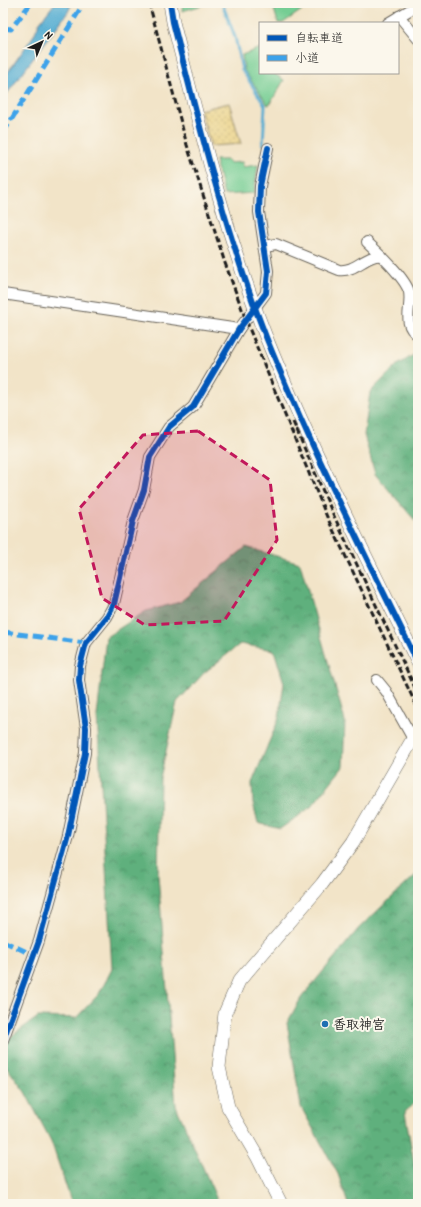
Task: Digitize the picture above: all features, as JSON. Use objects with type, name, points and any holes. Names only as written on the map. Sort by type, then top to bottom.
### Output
[{"type":"street","points":[[170,3],[173,22],[206,154],[266,336],[344,511],[418,664]]},
{"type":"street","points":[[390,22],[418,5]]},
{"type":"street","points":[[399,16],[418,39]]},
{"type":"street","points":[[3,1040],[39,941],[68,836],[85,753],[85,714],[79,680],[80,666],[86,643],[107,617],[114,604],[133,520],[144,490],[150,457],[169,428],[193,407],[239,329],[266,293],[268,271],[259,212],[260,186],[268,148]]},
{"type":"street","points":[[367,242],[382,256],[407,288],[409,292],[407,320],[410,327],[418,334]]},
{"type":"street","points":[[265,246],[276,244],[339,270],[346,271],[370,257],[382,256]]},
{"type":"street","points":[[3,294],[239,329]]},
{"type":"street","points":[[281,1204],[258,1158],[228,1107],[219,1067],[225,1013],[239,980],[322,884],[353,842],[415,734],[377,680]]},
{"type":"highlighted area","points":[[198,431],[270,480],[277,540],[224,621],[145,625],[102,598],[79,509],[143,435]]},
{"type":"green space","points":[[183,3],[210,3],[182,11]]},
{"type":"green space","points":[[280,3],[296,3],[302,10],[284,22],[278,22],[274,9],[281,6]]},
{"type":"green space","points":[[259,48],[259,74],[275,74],[284,80],[270,104],[268,105],[244,70],[242,55]]},
{"type":"green space","points":[[215,160],[228,160],[229,163],[242,162],[243,167],[258,165],[254,193],[224,195]]},
{"type":"green space","points":[[418,352],[418,524],[375,474],[364,435],[370,392],[396,366]]},
{"type":"green space","points":[[246,547],[300,563],[345,721],[343,767],[311,807],[280,829],[258,823],[253,803],[252,783],[279,718],[284,683],[274,650],[240,644],[204,673],[177,702],[160,778],[158,875],[176,1106],[219,1204],[72,1204],[51,1141],[25,1092],[3,1062],[3,1042],[38,1017],[76,1018],[99,994],[112,969],[97,716],[106,637],[146,611],[180,602]]},
{"type":"green space","points":[[418,873],[418,1100],[405,1112],[418,1186],[418,1204],[348,1204],[338,1174],[301,1107],[287,1023],[301,998],[359,928]]},
{"type":"sand","points":[[229,103],[241,144],[211,146],[200,110]]},
{"type":"water","points":[[55,3],[72,3],[68,12],[3,99],[3,79],[34,35],[39,23]]},
{"type":"waterway","points":[[222,3],[235,37],[242,70],[265,105],[263,144]]},
{"type":"railway","points":[[149,3],[187,145],[225,263],[249,328],[327,517],[418,709]]},
{"type":"railway","points":[[293,422],[333,514],[418,694]]},
{"type":"marked path","points":[[3,28],[11,29],[31,3]]},
{"type":"marked path","points":[[3,133],[84,3]]},
{"type":"marked path","points":[[3,632],[86,643]]},
{"type":"marked path","points":[[3,941],[33,955]]},
{"type":"cycle path","points":[[170,3],[173,22],[193,102],[226,220],[238,260],[266,337],[320,461],[418,663]]},
{"type":"cycle path","points":[[3,1040],[39,941],[68,836],[85,753],[86,728],[79,680],[80,666],[86,643],[107,617],[114,604],[133,521],[144,490],[150,457],[169,427],[193,407],[239,329],[266,293],[268,271],[259,212],[260,186],[268,148]]},
{"type":"place","name":"香取神宮","points":[[325,1024]]}]
